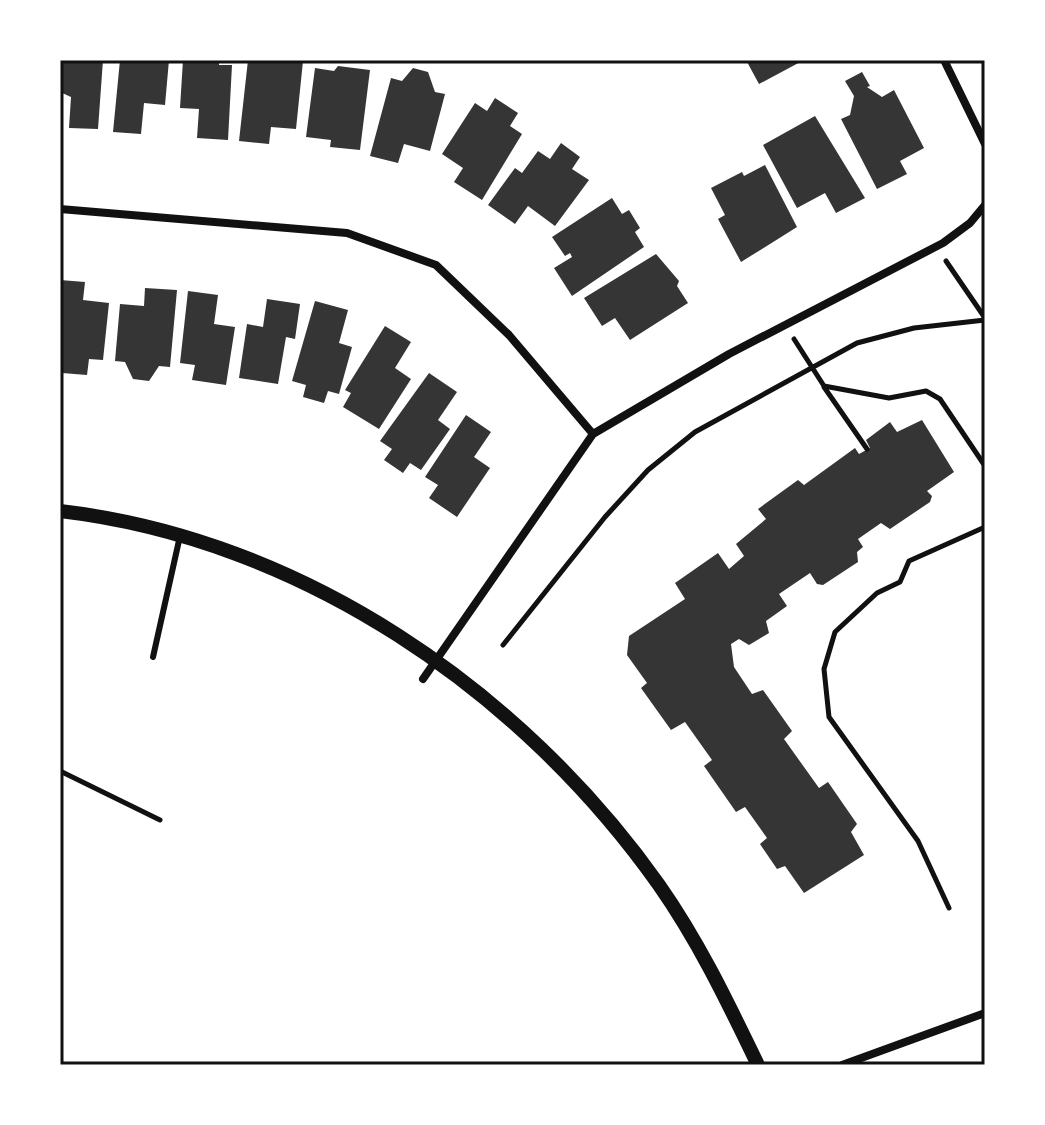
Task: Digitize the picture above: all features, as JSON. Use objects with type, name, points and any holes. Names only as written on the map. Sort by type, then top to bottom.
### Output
[{"type":"street","points":[[944,60],[985,144]]},
{"type":"street","points":[[423,679],[593,434],[785,325],[936,246],[970,223],[985,205]]},
{"type":"street","points":[[60,209],[347,233],[436,265],[509,335],[593,434]]},
{"type":"street","points":[[60,511],[180,536],[284,576],[355,609],[437,659],[542,747],[610,820],[660,886],[709,963],[758,1065]]},
{"type":"street","points":[[842,1065],[985,1013]]},
{"type":"lane","points":[[153,657],[180,536]]},
{"type":"path","points":[[503,645],[605,517],[648,470],[695,432],[857,343],[914,328],[985,319],[936,246]]},
{"type":"path","points":[[785,325],[867,449]]},
{"type":"path","points":[[824,386],[889,398],[926,391],[940,399],[985,466]]},
{"type":"path","points":[[949,908],[918,841],[829,717],[824,669],[835,632],[877,593],[900,582],[909,561],[985,527]]},
{"type":"path","points":[[60,771],[160,820]]},
{"type":"building","points":[[60,60],[103,60],[98,129],[69,128],[71,97],[60,92]]},
{"type":"building","points":[[120,60],[169,60],[165,105],[144,103],[141,134],[113,132]]},
{"type":"building","points":[[183,60],[219,60],[219,65],[232,65],[228,140],[197,138],[199,109],[180,108]]},
{"type":"building","points":[[248,60],[303,61],[296,129],[271,127],[269,144],[239,141]]},
{"type":"building","points":[[746,60],[804,60],[759,84]]},
{"type":"building","points":[[338,66],[370,70],[360,150],[330,147],[331,140],[306,137],[315,68],[334,71]]},
{"type":"building","points":[[413,68],[428,72],[435,92],[445,94],[430,151],[404,144],[398,163],[370,156],[391,78],[402,81]]},
{"type":"building","points":[[862,72],[870,86],[867,87],[882,97],[894,90],[924,148],[900,161],[907,174],[877,189],[841,119],[850,115],[854,96],[845,81]]},
{"type":"building","points":[[495,98],[518,113],[510,126],[522,134],[482,200],[454,182],[463,168],[442,154],[475,103],[487,111]]},
{"type":"building","points":[[815,116],[865,198],[836,213],[825,193],[797,208],[763,145]]},
{"type":"building","points":[[561,143],[580,157],[572,169],[589,180],[555,226],[528,206],[515,224],[488,205],[515,168],[522,173],[538,151],[550,159]]},
{"type":"building","points":[[765,165],[797,227],[741,262],[718,219],[725,215],[711,188],[742,172],[744,176]]},
{"type":"building","points":[[612,198],[622,214],[629,210],[640,228],[635,232],[644,247],[572,296],[554,268],[572,257],[570,253],[565,256],[552,237]]},
{"type":"building","points":[[656,254],[679,281],[677,286],[688,303],[630,340],[615,318],[602,326],[584,298]]},
{"type":"building","points":[[60,280],[85,282],[83,300],[109,303],[103,360],[89,359],[87,375],[62,373]]},
{"type":"building","points":[[145,288],[177,290],[170,367],[159,366],[149,381],[133,379],[125,362],[115,361],[120,304],[144,306]]},
{"type":"building","points":[[188,291],[218,295],[214,324],[235,327],[226,385],[192,380],[195,365],[180,363]]},
{"type":"building","points":[[267,299],[300,304],[295,339],[286,337],[278,384],[239,378],[247,324],[263,327]]},
{"type":"building","points":[[315,301],[348,310],[339,343],[352,347],[339,394],[328,391],[324,403],[303,397],[306,385],[292,381]]},
{"type":"building","points":[[385,326],[411,342],[395,368],[411,379],[379,429],[343,407],[351,393],[345,390]]},
{"type":"building","points":[[429,373],[457,392],[438,420],[450,429],[421,470],[410,463],[403,473],[384,460],[392,449],[380,441]]},
{"type":"building","points":[[466,415],[491,432],[474,457],[490,468],[457,517],[429,498],[438,485],[425,477]]},
{"type":"building","points":[[922,420],[954,472],[927,491],[932,496],[930,502],[890,529],[881,523],[858,539],[863,547],[857,552],[858,562],[823,585],[817,584],[810,573],[779,594],[787,606],[766,621],[769,633],[749,645],[739,639],[731,644],[734,667],[752,694],[763,690],[792,731],[784,739],[819,788],[828,782],[857,824],[851,832],[864,855],[804,893],[785,866],[777,869],[760,844],[767,838],[745,807],[736,812],[704,766],[712,760],[685,722],[671,730],[641,688],[647,683],[627,655],[629,636],[685,599],[675,583],[718,553],[729,569],[744,556],[736,544],[766,519],[758,509],[798,480],[804,485],[855,448],[859,454],[870,448],[866,440],[890,422],[897,432]]}]
